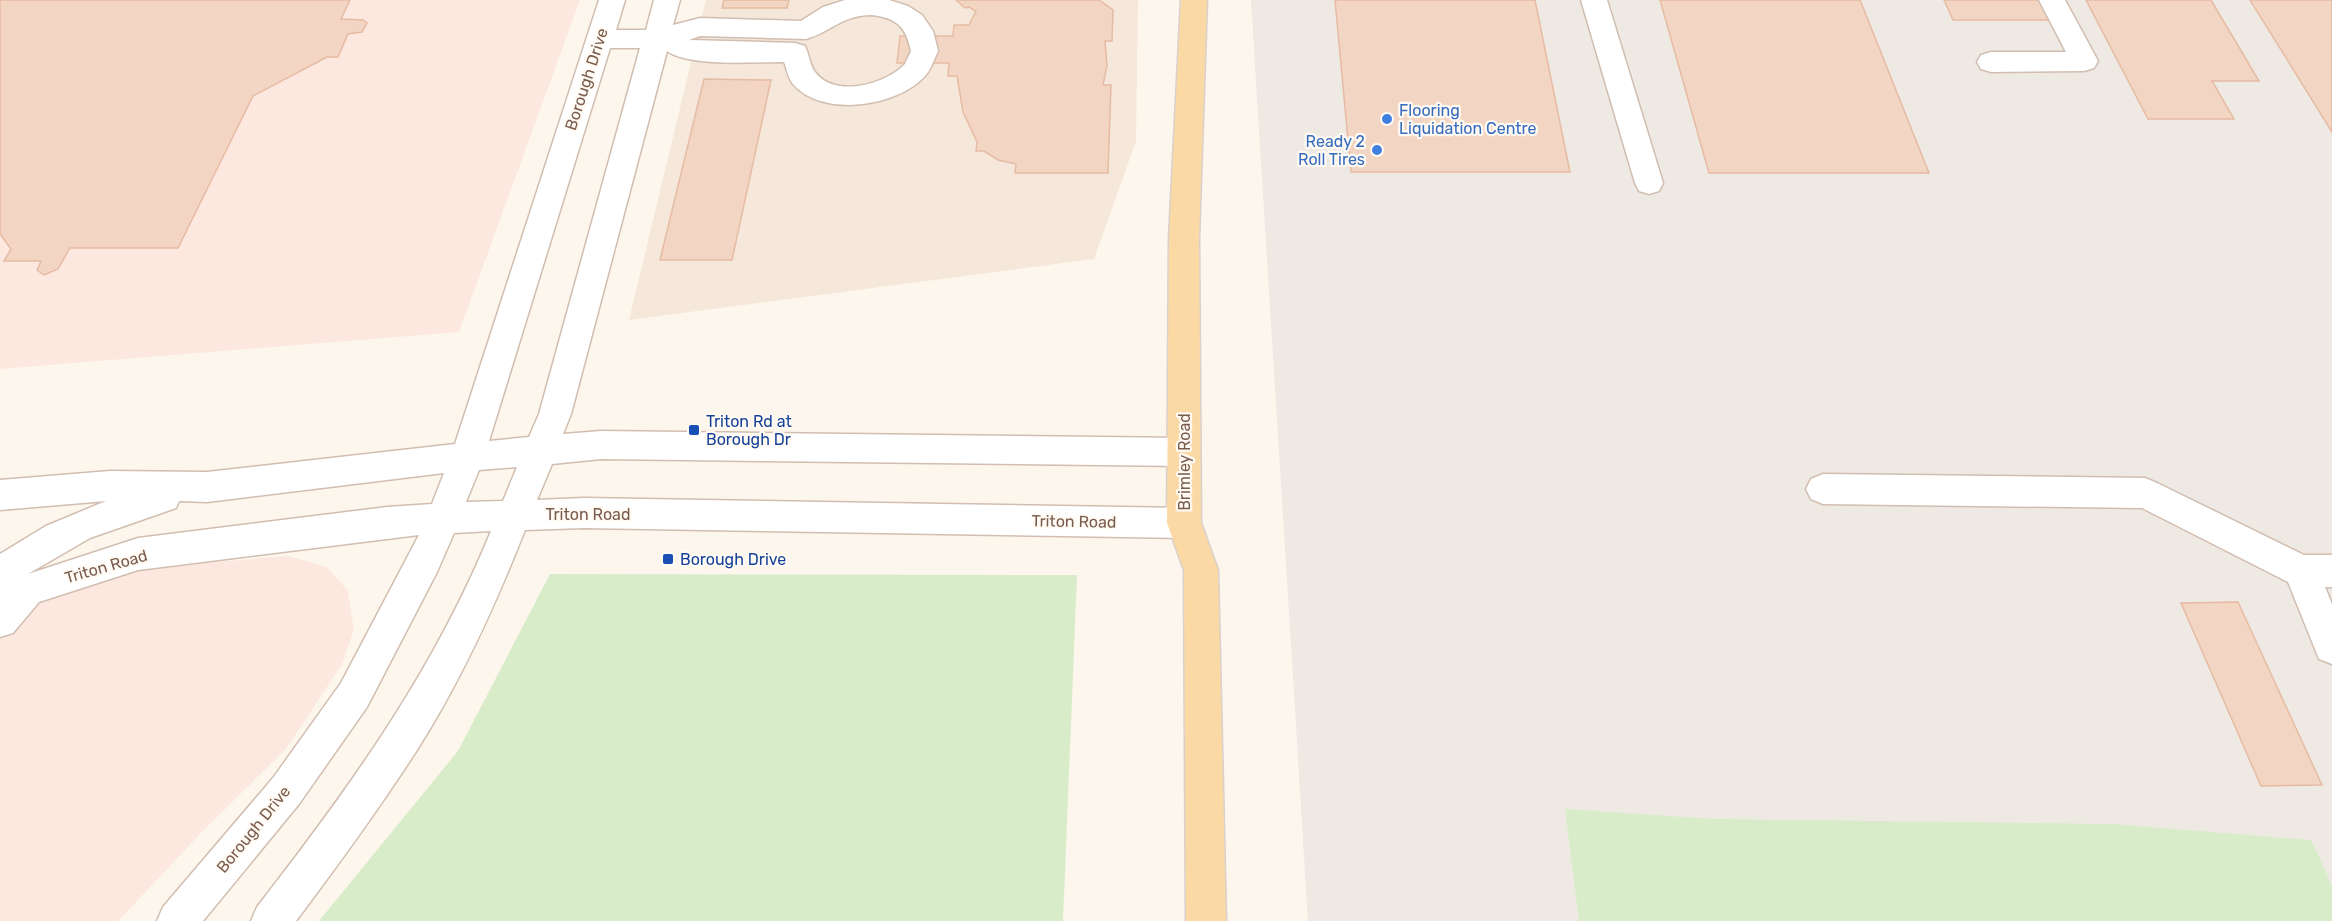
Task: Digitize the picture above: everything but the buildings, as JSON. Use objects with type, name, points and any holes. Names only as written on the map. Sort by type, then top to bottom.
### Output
[{"type":"main road","name":"Brimley Road","points":[[1194,0],[1184,238],[1184,523],[1201,570],[1206,921]]},
{"type":"street","name":"Borough Drive","points":[[177,921],[286,791],[354,695],[425,561],[468,456],[612,0]]},
{"type":"street","points":[[271,921],[342,829],[405,736],[454,651],[487,583],[555,414],[663,39],[667,0]]},
{"type":"street","points":[[1594,0],[1649,183]]},
{"type":"street","points":[[1991,62],[2084,61],[2052,0]]},
{"type":"street","points":[[599,39],[663,39],[690,28],[700,27],[806,30],[821,18],[840,10],[863,6],[893,10],[906,16],[923,36],[924,45],[923,56],[918,66],[907,78],[892,87],[856,96],[830,93],[808,82],[799,72],[795,53],[693,51],[683,49],[663,39]]},
{"type":"street","points":[[0,621],[9,585],[31,550],[78,525],[127,507],[207,487],[468,456],[601,445],[688,444],[1184,452]]},
{"type":"street","points":[[0,495],[110,486],[207,487]]},
{"type":"street","points":[[1823,489],[2145,493],[2317,571],[2332,647]]},
{"type":"street","name":"Triton Road","points":[[9,585],[138,554],[387,522],[513,514],[814,516],[1184,523]]},
{"type":"shaded area","points":[[0,0],[580,0],[459,332],[0,369]]},
{"type":"shaded area","points":[[706,0],[1138,0],[1136,141],[1094,259],[629,320]]},
{"type":"shaded area","points":[[1251,0],[2332,0],[2332,921],[1308,921]]},
{"type":"shaded area","points":[[288,556],[327,567],[348,591],[354,630],[342,664],[286,749],[203,831],[118,921],[0,921],[0,580]]},
{"type":"green space","points":[[550,574],[1077,575],[1063,921],[319,921],[458,751]]},
{"type":"green space","points":[[1565,809],[1713,819],[2113,824],[2311,840],[2332,885],[2332,921],[1579,921]]},
{"type":"place","name":"Flooring Liquidation Centre","points":[[1387,119]]},
{"type":"place","name":"Ready 2 Roll Tires","points":[[1377,150]]},
{"type":"place","name":"Triton Rd at Borough Dr","points":[[694,430]]},
{"type":"place","name":"Borough Drive","points":[[668,559]]}]
